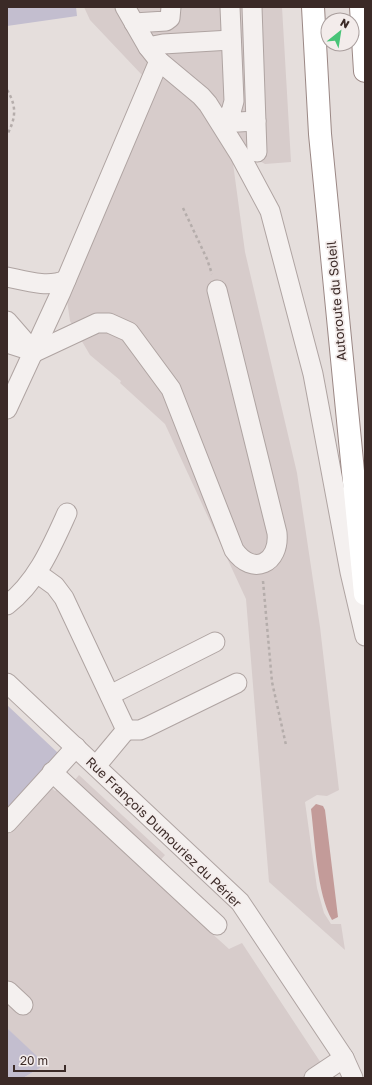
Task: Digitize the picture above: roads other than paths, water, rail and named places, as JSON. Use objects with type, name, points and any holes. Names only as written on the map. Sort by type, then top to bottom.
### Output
[{"type":"highway","name":"Autoroute du Soleil","points":[[313,7],[320,134],[365,594]]},
{"type":"highway","points":[[360,7],[365,71]]},
{"type":"street","points":[[130,15],[166,21],[170,18],[170,7]]},
{"type":"street","points":[[221,124],[231,112],[234,101],[230,7]]},
{"type":"street","points":[[252,7],[257,152]]},
{"type":"street","points":[[130,15],[154,54],[201,96],[221,124],[240,155],[270,211],[313,374],[350,572],[365,636]]},
{"type":"street","points":[[7,409],[35,352],[64,286],[154,54],[163,44],[231,40]]},
{"type":"street","points":[[221,124],[256,121]]},
{"type":"street","points":[[7,277],[39,283],[55,283],[64,286]]},
{"type":"street","points":[[7,343],[35,352],[97,322],[109,323],[129,332],[136,338],[173,394],[234,550],[241,559],[250,564],[260,564],[269,560],[275,552],[278,542],[277,532],[217,290]]},
{"type":"street","points":[[7,321],[35,352]]},
{"type":"street","points":[[7,605],[18,596],[37,573],[68,513]]},
{"type":"street","points":[[37,573],[55,586],[64,598],[126,730]]},
{"type":"street","points":[[110,695],[215,642]]},
{"type":"street","name":"Rue François Dumouriez du Périer","points":[[7,683],[240,902],[344,1058],[353,1078]]},
{"type":"street","points":[[126,730],[140,730],[237,683]]},
{"type":"street","points":[[96,766],[126,730]]},
{"type":"street","points":[[7,823],[76,747]]},
{"type":"street","points":[[52,772],[217,925]]},
{"type":"street","points":[[7,988],[23,1005]]},
{"type":"street","points":[[314,1078],[344,1058]]}]
